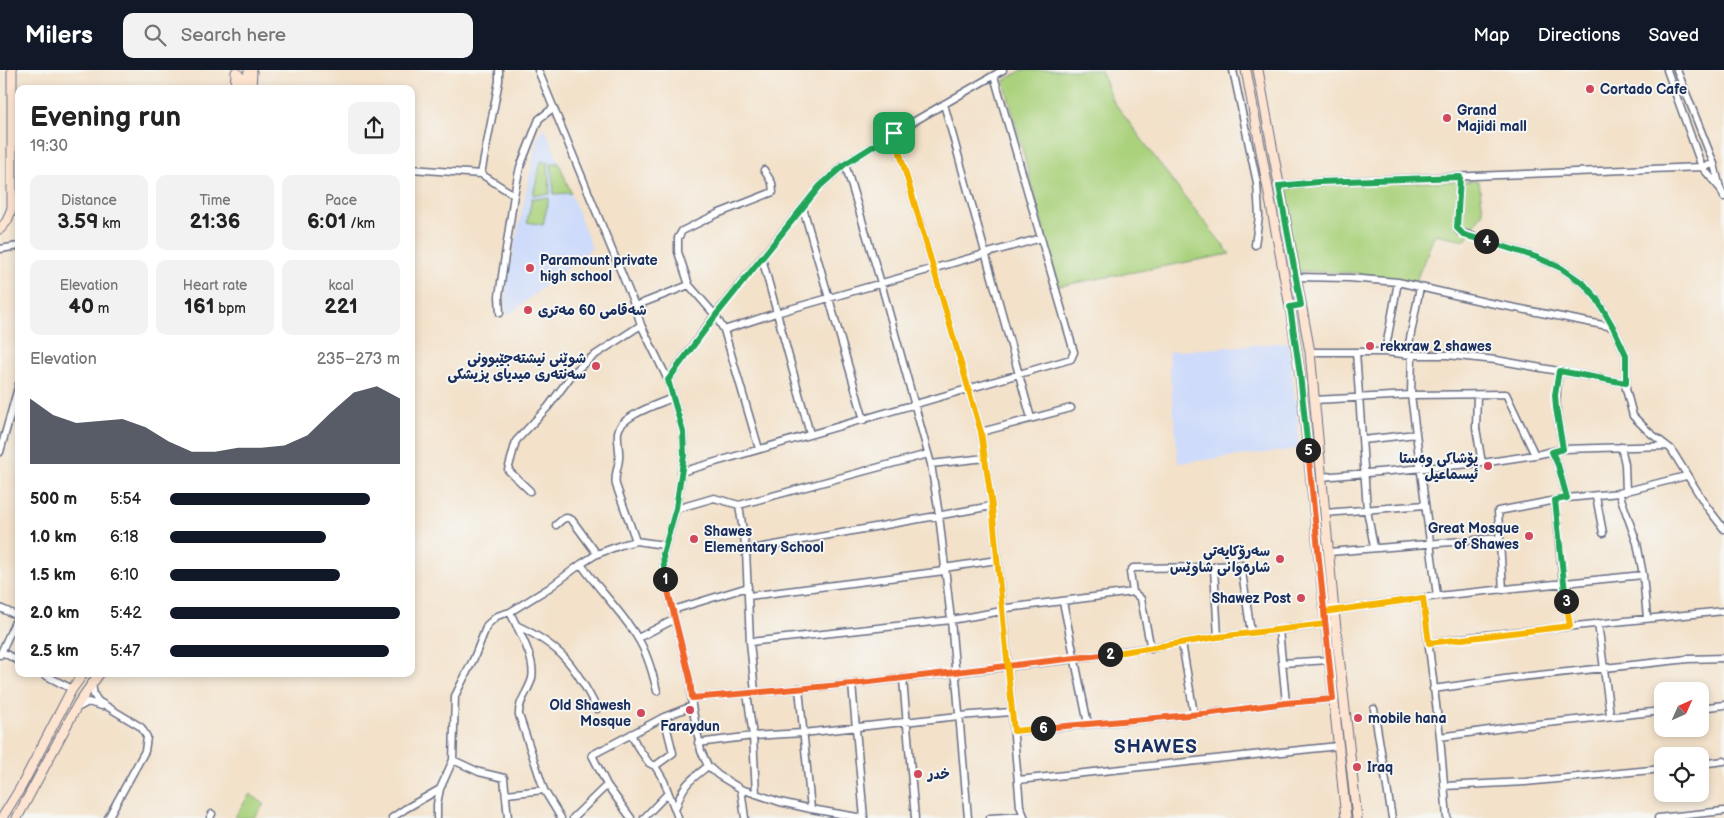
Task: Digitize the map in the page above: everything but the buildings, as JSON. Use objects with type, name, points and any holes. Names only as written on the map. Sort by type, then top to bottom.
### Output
[{"type":"street","points":[[0,229],[7,221],[12,208],[12,70]]},
{"type":"street","points":[[236,71],[245,80],[251,70]]},
{"type":"street","points":[[251,70],[251,85]]},
{"type":"street","points":[[481,174],[499,81],[499,70]]},
{"type":"street","points":[[538,70],[635,306],[641,326],[668,380],[683,432],[684,455],[676,508],[663,554],[665,580],[690,679],[698,743],[708,766],[741,789],[810,809],[863,818],[852,684]]},
{"type":"street","points":[[668,380],[716,315],[820,186],[845,164],[894,133],[1003,70]]},
{"type":"street","points":[[1233,70],[1258,184],[1259,216],[1255,245]]},
{"type":"street","points":[[1246,70],[1290,307],[1301,382],[1346,818]]},
{"type":"street","points":[[1258,70],[1310,352],[1335,623],[1357,818]]},
{"type":"street","points":[[1668,70],[1702,167],[1720,188]]},
{"type":"street","points":[[1677,70],[1714,164],[1724,197]]},
{"type":"street","points":[[235,85],[236,71]]},
{"type":"street","points":[[681,472],[1071,359],[1074,352],[994,76]]},
{"type":"street","points":[[944,104],[1031,418]]},
{"type":"street","points":[[500,313],[499,296],[514,194],[520,167],[539,119],[553,108]]},
{"type":"street","points":[[894,133],[981,432],[992,506],[1020,806],[1024,817],[990,818]]},
{"type":"street","points":[[845,164],[881,283],[931,464],[951,620],[968,818]]},
{"type":"street","points":[[1279,186],[1318,182],[1702,167],[1714,164]]},
{"type":"street","points":[[415,169],[481,174],[514,194]]},
{"type":"street","points":[[759,450],[724,330],[716,315],[689,285],[678,252],[678,238],[682,231],[717,214],[773,192],[772,183],[764,170]]},
{"type":"street","points":[[1460,177],[1457,228],[1460,232],[1536,257],[1561,268],[1584,284],[1597,299],[1626,355],[1626,389],[1633,416],[1670,449],[1706,508],[1724,529]]},
{"type":"street","points":[[803,208],[864,420]]},
{"type":"street","points":[[724,330],[776,313],[934,270],[1041,238]]},
{"type":"street","points":[[0,249],[15,247]]},
{"type":"street","points":[[762,258],[810,434]]},
{"type":"street","points":[[1296,277],[1349,278],[1398,282],[1532,312],[1613,327]]},
{"type":"street","points":[[1385,352],[1398,282]]},
{"type":"street","points":[[635,306],[689,285]]},
{"type":"street","points":[[1420,287],[1409,355],[1411,395],[1437,596]]},
{"type":"street","points":[[1290,307],[1301,305]]},
{"type":"street","points":[[530,491],[508,470],[516,441],[548,407],[574,372],[592,357],[641,326]]},
{"type":"street","points":[[1310,352],[1385,352],[1409,355],[1447,355],[1496,360],[1626,383]]},
{"type":"street","points":[[1356,352],[1367,510],[1374,547]]},
{"type":"street","points":[[1559,371],[1555,395],[1563,449]]},
{"type":"street","points":[[1314,400],[1411,395],[1506,394],[1534,455]]},
{"type":"street","points":[[1477,395],[1476,428],[1482,463]]},
{"type":"street","points":[[0,452],[15,398]]},
{"type":"street","points":[[636,541],[614,476],[619,462],[618,430],[621,424],[630,417],[672,398]]},
{"type":"street","points":[[981,432],[1071,408]]},
{"type":"street","points":[[1363,440],[1416,434]]},
{"type":"street","points":[[1321,477],[1482,463],[1563,449],[1667,446]]},
{"type":"street","points":[[1621,447],[1625,464],[1623,493],[1637,543],[1643,575],[1647,618]]},
{"type":"street","points":[[1552,452],[1558,465],[1567,498]]},
{"type":"street","points":[[676,508],[714,498],[739,505],[928,454]]},
{"type":"street","points":[[931,464],[985,458]]},
{"type":"street","points":[[1503,590],[1498,511],[1567,498],[1623,493],[1686,476]]},
{"type":"street","points":[[1596,496],[1603,533]]},
{"type":"street","points":[[1555,500],[1563,583],[1570,626]]},
{"type":"street","points":[[739,505],[746,550],[750,642],[755,692]]},
{"type":"street","points":[[1325,513],[1425,505]]},
{"type":"street","points":[[746,550],[992,506]]},
{"type":"street","points":[[556,525],[567,517],[572,520],[597,554]]},
{"type":"street","points":[[1329,552],[1500,538]]},
{"type":"street","points":[[437,818],[440,789],[453,760],[455,696],[474,658],[487,625],[497,616],[510,612],[549,588],[597,554],[636,541],[664,545]]},
{"type":"street","points":[[749,596],[944,570],[997,560]]},
{"type":"street","points":[[581,564],[596,587],[616,608],[638,638],[654,676],[656,691]]},
{"type":"street","points":[[1151,649],[1141,599],[1133,592],[1130,572],[1133,568],[1241,565],[1251,633]]},
{"type":"street","points":[[1215,566],[1218,637]]},
{"type":"street","points":[[1324,612],[1437,596],[1643,575]]},
{"type":"street","points":[[673,610],[748,588]]},
{"type":"street","points":[[750,642],[951,620],[1002,611],[1007,608],[1133,592]]},
{"type":"street","points":[[1423,598],[1440,737],[1447,818]]},
{"type":"street","points":[[1062,602],[1088,724]]},
{"type":"street","points":[[0,608],[15,613]]},
{"type":"street","points":[[1429,643],[1570,626],[1724,611]]},
{"type":"street","points":[[510,612],[532,661],[533,676],[528,692],[521,702],[519,715],[544,790],[561,818]]},
{"type":"street","points":[[638,638],[675,619]]},
{"type":"street","points":[[15,621],[1,654],[15,659]]},
{"type":"street","points":[[631,818],[607,785],[592,755],[692,702],[755,692],[903,679],[1074,659],[1151,649],[1218,637],[1335,623]]},
{"type":"street","points":[[1598,623],[1610,715]]},
{"type":"street","points":[[516,625],[537,635],[564,656],[584,684],[597,709]]},
{"type":"street","points":[[1279,630],[1286,703]]},
{"type":"street","points":[[1182,643],[1194,714]]},
{"type":"street","points":[[1433,689],[1512,678],[1688,659],[1724,658]]},
{"type":"street","points":[[1282,663],[1329,660]]},
{"type":"street","points":[[49,677],[72,689]]},
{"type":"street","points":[[2,818],[21,787],[72,689],[81,677]]},
{"type":"street","points":[[17,818],[76,708],[97,677]]},
{"type":"street","points":[[903,679],[915,818]]},
{"type":"street","points":[[93,682],[92,689],[95,698],[141,727],[147,737],[145,751],[108,818]]},
{"type":"street","points":[[799,688],[810,809]]},
{"type":"street","points":[[747,693],[753,736],[756,794]]},
{"type":"street","points":[[1014,731],[1333,699]]},
{"type":"street","points":[[76,708],[83,703],[91,702],[117,712]]},
{"type":"street","points":[[1709,707],[1724,705]]},
{"type":"street","points":[[1374,709],[1392,818]]},
{"type":"street","points":[[698,743],[753,736],[1011,712]]},
{"type":"street","points":[[1440,737],[1610,715],[1654,712]]},
{"type":"street","points":[[656,766],[674,753],[664,716]]},
{"type":"street","points":[[631,734],[649,763],[656,766],[676,808],[678,818]]},
{"type":"street","points":[[1018,780],[1338,746]]},
{"type":"street","points":[[453,760],[478,772],[504,778],[508,818]]},
{"type":"street","points":[[1709,763],[1724,761]]},
{"type":"street","points":[[676,808],[680,792],[708,766]]},
{"type":"street","points":[[1444,786],[1525,782],[1654,770]]},
{"type":"street","points":[[573,818],[607,785]]},
{"type":"street","points":[[392,818],[440,789]]},
{"type":"street","points":[[741,789],[745,818]]},
{"type":"street","points":[[506,794],[544,790]]},
{"type":"street","points":[[644,818],[668,793]]},
{"type":"street","points":[[1658,818],[1724,812]]},
{"type":"shaded area","points":[[545,127],[592,248],[510,314],[505,309],[507,281],[538,135]]},
{"type":"shaded area","points":[[1288,342],[1298,420],[1299,449],[1178,463],[1168,352]]},
{"type":"green space","points":[[1022,70],[1101,70],[1111,98],[1177,187],[1230,254],[1059,286],[1004,81]]},
{"type":"green space","points":[[541,161],[548,163],[550,194],[533,195]]},
{"type":"green space","points":[[551,163],[559,163],[571,193],[554,194]]},
{"type":"green space","points":[[1479,181],[1483,212],[1465,240],[1435,234],[1415,283],[1354,273],[1295,271],[1279,186]]},
{"type":"green space","points":[[532,198],[549,198],[543,225],[527,222]]},
{"type":"green space","points":[[250,794],[264,804],[254,818],[234,818]]},
{"type":"place","name":"Cortado Cafe","points":[[1590,89]]},
{"type":"place","name":"Grand Majidi mall","points":[[1447,118]]},
{"type":"place","name":"Paramount private high school","points":[[530,268]]},
{"type":"place","name":"شەقامی 60 مەتری","points":[[528,310]]},
{"type":"place","name":"rekxraw 2 shawes","points":[[1370,346]]},
{"type":"place","name":"شوێنی نیشتەجێبوونی سەنتەری میدیای پزیشکی","points":[[596,366]]},
{"type":"place","name":"پۆشاکی وەستا ئیسماعیل","points":[[1488,466]]},
{"type":"place","name":"Great Mosque of Shawes","points":[[1529,536]]},
{"type":"place","name":"Shawes Elementary School","points":[[694,539]]},
{"type":"place","name":"سەرۆکایەتی شارەوانی شاوێس","points":[[1280,559]]},
{"type":"place","name":"Shawez Post","points":[[1301,598]]},
{"type":"place","name":"Faraydun","points":[[690,710]]},
{"type":"place","name":"Old Shawesh Mosque","points":[[641,713]]},
{"type":"place","name":"mobile hana","points":[[1358,718]]},
{"type":"place","name":"Iraq","points":[[1357,767]]},
{"type":"place","name":"خدر","points":[[918,774]]},
{"type":"district","name":"SHAWES","points":[[1156,746]]},
{"type":"route","points":[[894,133],[845,164],[820,186],[716,315],[668,380],[683,432],[684,455],[676,508],[663,554],[665,580],[690,679],[692,698],[903,679],[956,672],[1008,666],[1074,659],[1151,649],[1218,637],[1325,624],[1324,612],[1423,598],[1429,643],[1570,626],[1563,583],[1555,500],[1567,498],[1558,465],[1552,452],[1563,449],[1555,395],[1559,371],[1626,383],[1626,355],[1597,299],[1584,284],[1561,268],[1536,257],[1464,235],[1460,232],[1457,228],[1460,177],[1318,182],[1279,186],[1301,305],[1290,307],[1300,374],[1318,561],[1324,612],[1333,699],[1212,713],[1014,731],[1011,712],[1008,666],[992,506],[981,432],[894,133]]}]
